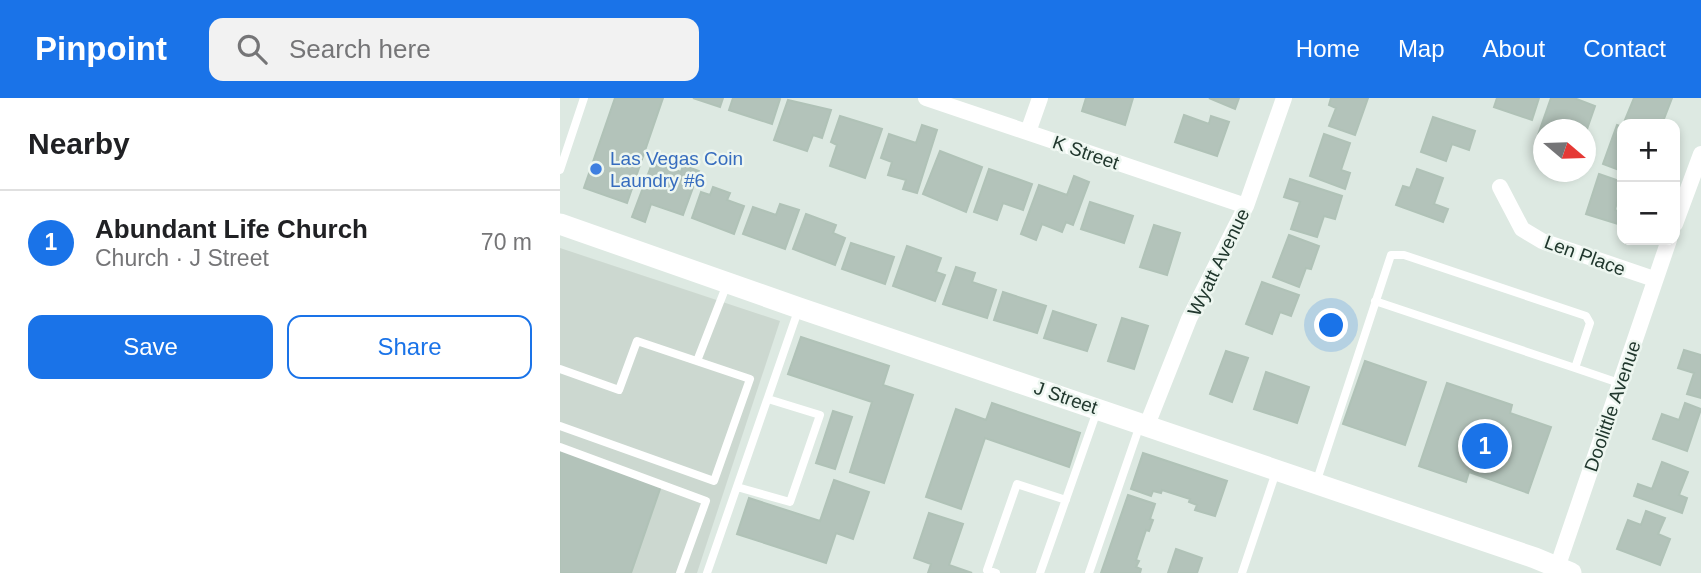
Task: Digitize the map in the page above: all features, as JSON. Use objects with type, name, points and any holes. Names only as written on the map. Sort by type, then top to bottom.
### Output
[{"type":"street","name":"K Street","points":[[926,98],[1247,206]]},
{"type":"street","points":[[1028,132],[1040,98]]},
{"type":"street","name":"Wyatt Avenue","points":[[1144,424],[1189,319],[1247,206],[1284,98]]},
{"type":"street","points":[[1680,212],[1701,155]]},
{"type":"street","name":"Len Place","points":[[1500,187],[1522,229],[1542,241],[1654,279]]},
{"type":"street","name":"J Street","points":[[560,224],[1535,558],[1561,571]]},
{"type":"street","name":"Doolittle Avenue","points":[[1561,571],[1619,383],[1667,245]]},
{"type":"lane","points":[[560,170],[584,98]]},
{"type":"lane","points":[[1316,483],[1391,255],[1404,255],[1586,316],[1590,323],[1575,368]]},
{"type":"lane","points":[[697,361],[728,282]]},
{"type":"lane","points":[[1375,301],[1619,383]]},
{"type":"lane","points":[[708,573],[799,308]]},
{"type":"lane","points":[[560,369],[620,390],[637,341],[750,379],[713,481],[560,426]]},
{"type":"lane","points":[[737,487],[790,502],[820,415],[768,399]]},
{"type":"lane","points":[[1040,573],[1098,408]]},
{"type":"lane","points":[[1089,573],[1144,424]]},
{"type":"lane","points":[[560,447],[706,501],[680,573]]},
{"type":"lane","points":[[1242,573],[1277,470]]},
{"type":"lane","points":[[996,573],[987,570],[1017,484],[1066,500]]},
{"type":"shaded area","points":[[560,248],[780,321],[697,573],[560,573]]},
{"type":"building","points":[[615,98],[663,98],[627,203],[584,188]]},
{"type":"building","points":[[693,98],[723,98],[720,107]]},
{"type":"building","points":[[733,98],[780,99],[772,124],[729,110]]},
{"type":"building","points":[[1086,98],[1133,98],[1125,125],[1082,111]]},
{"type":"building","points":[[1209,98],[1239,98],[1235,109]]},
{"type":"building","points":[[1331,98],[1368,98],[1355,135],[1329,126],[1336,108],[1329,105]]},
{"type":"building","points":[[1497,98],[1539,98],[1532,120],[1494,107]]},
{"type":"building","points":[[1551,98],[1574,98],[1595,106],[1590,119],[1544,119]]},
{"type":"building","points":[[1634,98],[1672,98],[1664,119],[1625,119]]},
{"type":"building","points":[[788,100],[831,110],[822,138],[813,135],[807,151],[774,140]]},
{"type":"building","points":[[1184,115],[1209,124],[1211,116],[1229,122],[1217,156],[1175,142]]},
{"type":"building","points":[[840,116],[882,129],[865,178],[830,166],[837,145],[831,142]]},
{"type":"building","points":[[1433,117],[1475,131],[1469,150],[1452,144],[1446,161],[1421,152]]},
{"type":"building","points":[[922,125],[937,130],[917,193],[903,189],[906,180],[888,175],[892,162],[881,158],[889,134],[916,143]]},
{"type":"building","points":[[1617,125],[1617,169],[1603,164]]},
{"type":"building","points":[[1324,134],[1350,143],[1341,170],[1350,173],[1345,189],[1310,176]]},
{"type":"building","points":[[940,151],[982,167],[966,212],[923,194]]},
{"type":"building","points":[[653,161],[681,172],[683,165],[699,171],[683,215],[651,204],[645,222],[632,217]]},
{"type":"building","points":[[989,169],[1032,184],[1023,210],[1003,203],[997,220],[974,212]]},
{"type":"building","points":[[1417,169],[1443,178],[1434,204],[1448,209],[1443,222],[1396,205],[1403,186],[1410,188]]},
{"type":"building","points":[[1599,174],[1617,180],[1617,224],[1586,214]]},
{"type":"building","points":[[1074,176],[1089,182],[1073,225],[1066,222],[1062,232],[1042,224],[1036,240],[1021,234],[1039,185],[1067,195]]},
{"type":"building","points":[[1290,179],[1342,196],[1335,219],[1324,216],[1317,237],[1291,229],[1300,202],[1284,197]]},
{"type":"building","points":[[713,187],[730,193],[727,200],[744,206],[734,234],[692,218],[701,192],[710,195]]},
{"type":"building","points":[[1090,202],[1133,216],[1124,243],[1081,229]]},
{"type":"building","points":[[780,204],[799,210],[785,249],[743,234],[753,207],[776,215]]},
{"type":"building","points":[[806,214],[836,225],[833,233],[845,238],[835,265],[793,249]]},
{"type":"building","points":[[1154,225],[1180,233],[1167,275],[1140,267]]},
{"type":"building","points":[[1289,235],[1319,246],[1311,269],[1306,268],[1299,287],[1273,277]]},
{"type":"building","points":[[851,243],[894,257],[885,284],[842,269]]},
{"type":"building","points":[[907,246],[941,258],[936,272],[945,275],[935,301],[893,286]]},
{"type":"building","points":[[956,267],[975,273],[972,282],[996,290],[987,318],[943,304]]},
{"type":"building","points":[[1262,282],[1299,295],[1291,316],[1280,312],[1272,334],[1246,324]]},
{"type":"building","points":[[1003,292],[1046,306],[1037,333],[994,320]]},
{"type":"building","points":[[1053,311],[1096,325],[1087,351],[1044,338]]},
{"type":"building","points":[[1122,318],[1148,326],[1134,369],[1108,361]]},
{"type":"building","points":[[801,337],[889,366],[883,385],[913,395],[884,483],[850,472],[872,402],[788,374]]},
{"type":"building","points":[[1684,350],[1701,355],[1701,398],[1687,394],[1694,373],[1678,368]]},
{"type":"building","points":[[1226,351],[1248,358],[1232,402],[1210,394]]},
{"type":"building","points":[[1365,361],[1426,382],[1405,445],[1343,424]]},
{"type":"building","points":[[1266,372],[1309,387],[1297,423],[1254,409]]},
{"type":"building","points":[[1447,383],[1512,405],[1510,413],[1551,427],[1528,493],[1469,472],[1466,482],[1419,466]]},
{"type":"building","points":[[992,403],[1080,433],[1069,467],[985,438],[961,509],[926,497],[956,409],[986,420]]},
{"type":"building","points":[[1685,403],[1701,409],[1687,451],[1653,439],[1662,414],[1679,420]]},
{"type":"building","points":[[833,411],[852,417],[835,469],[816,463]]},
{"type":"building","points":[[560,450],[661,486],[631,573],[560,573]]},
{"type":"building","points":[[1143,453],[1227,481],[1215,516],[1195,510],[1197,505],[1189,502],[1190,499],[1162,490],[1161,493],[1153,491],[1151,496],[1131,489]]},
{"type":"building","points":[[1662,462],[1688,472],[1679,495],[1687,498],[1682,513],[1634,496],[1638,484],[1652,489]]},
{"type":"building","points":[[834,480],[869,492],[853,539],[836,533],[826,563],[737,534],[749,498],[820,521]]},
{"type":"building","points":[[1128,495],[1155,504],[1150,519],[1153,520],[1149,531],[1146,530],[1136,560],[1139,561],[1136,567],[1141,569],[1140,573],[1101,573]]},
{"type":"building","points":[[1646,511],[1665,518],[1658,534],[1670,539],[1660,565],[1617,549],[1628,520],[1641,525]]},
{"type":"building","points":[[929,513],[963,524],[949,565],[972,573],[928,573],[931,564],[914,558]]},
{"type":"building","points":[[1176,549],[1202,558],[1197,573],[1168,573]]},
{"type":"place","name":"Las Vegas Coin Laundry #6","points":[[596,169]]},
{"type":"place","name":"Abundant Life Church","points":[[1485,446]]}]
